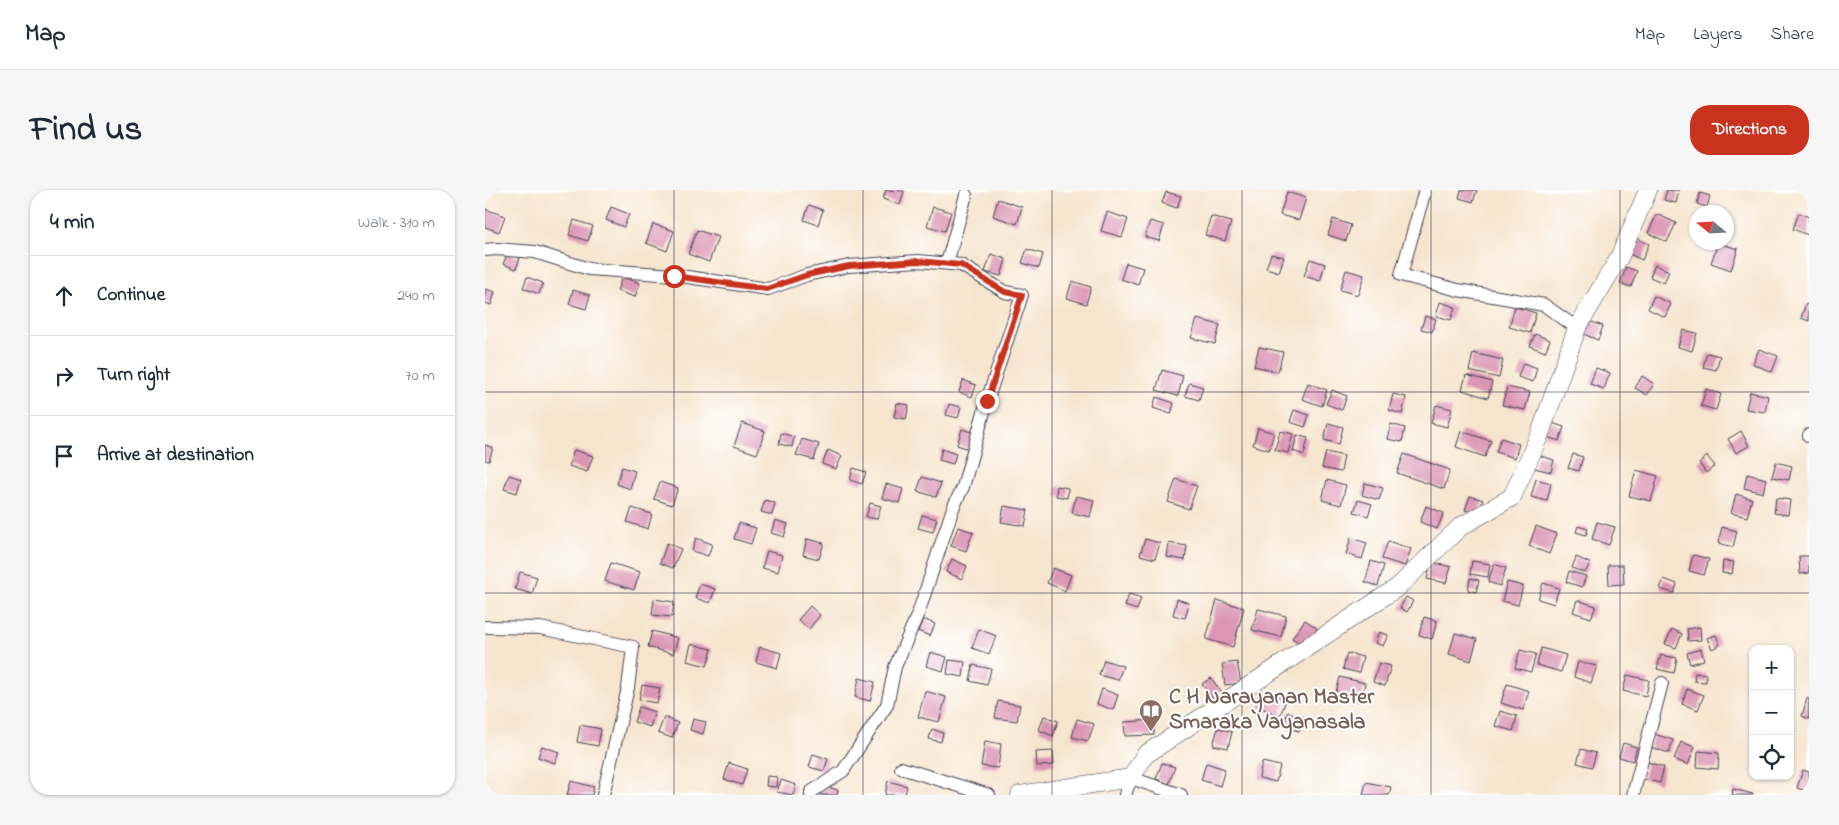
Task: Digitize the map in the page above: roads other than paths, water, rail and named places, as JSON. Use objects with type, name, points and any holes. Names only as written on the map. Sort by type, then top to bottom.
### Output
[{"type":"main road","points":[[1019,795],[1131,778],[1145,755],[1398,587],[1460,527],[1512,497],[1540,434],[1577,328],[1620,256],[1649,190]]},
{"type":"street","points":[[1425,190],[1401,275],[1458,290],[1544,304],[1577,328]]},
{"type":"street","points":[[947,264],[966,195]]},
{"type":"street","points":[[485,250],[535,252],[589,269],[674,276],[767,289],[807,275],[849,266],[918,261],[961,265],[1005,292],[1022,295],[987,401],[963,487],[953,508],[919,612],[895,667],[887,706],[843,771],[811,792],[811,795]]},
{"type":"street","points":[[485,627],[540,628],[633,647],[628,688],[603,795]]},
{"type":"street","points":[[1633,795],[1662,683]]},
{"type":"street","points":[[901,768],[989,795]]},
{"type":"street","points":[[1125,795],[1131,778],[1181,795]]},
{"type":"place","name":"C H Narayanan Master Smaraka Vayanasala","points":[[1151,732]]}]
